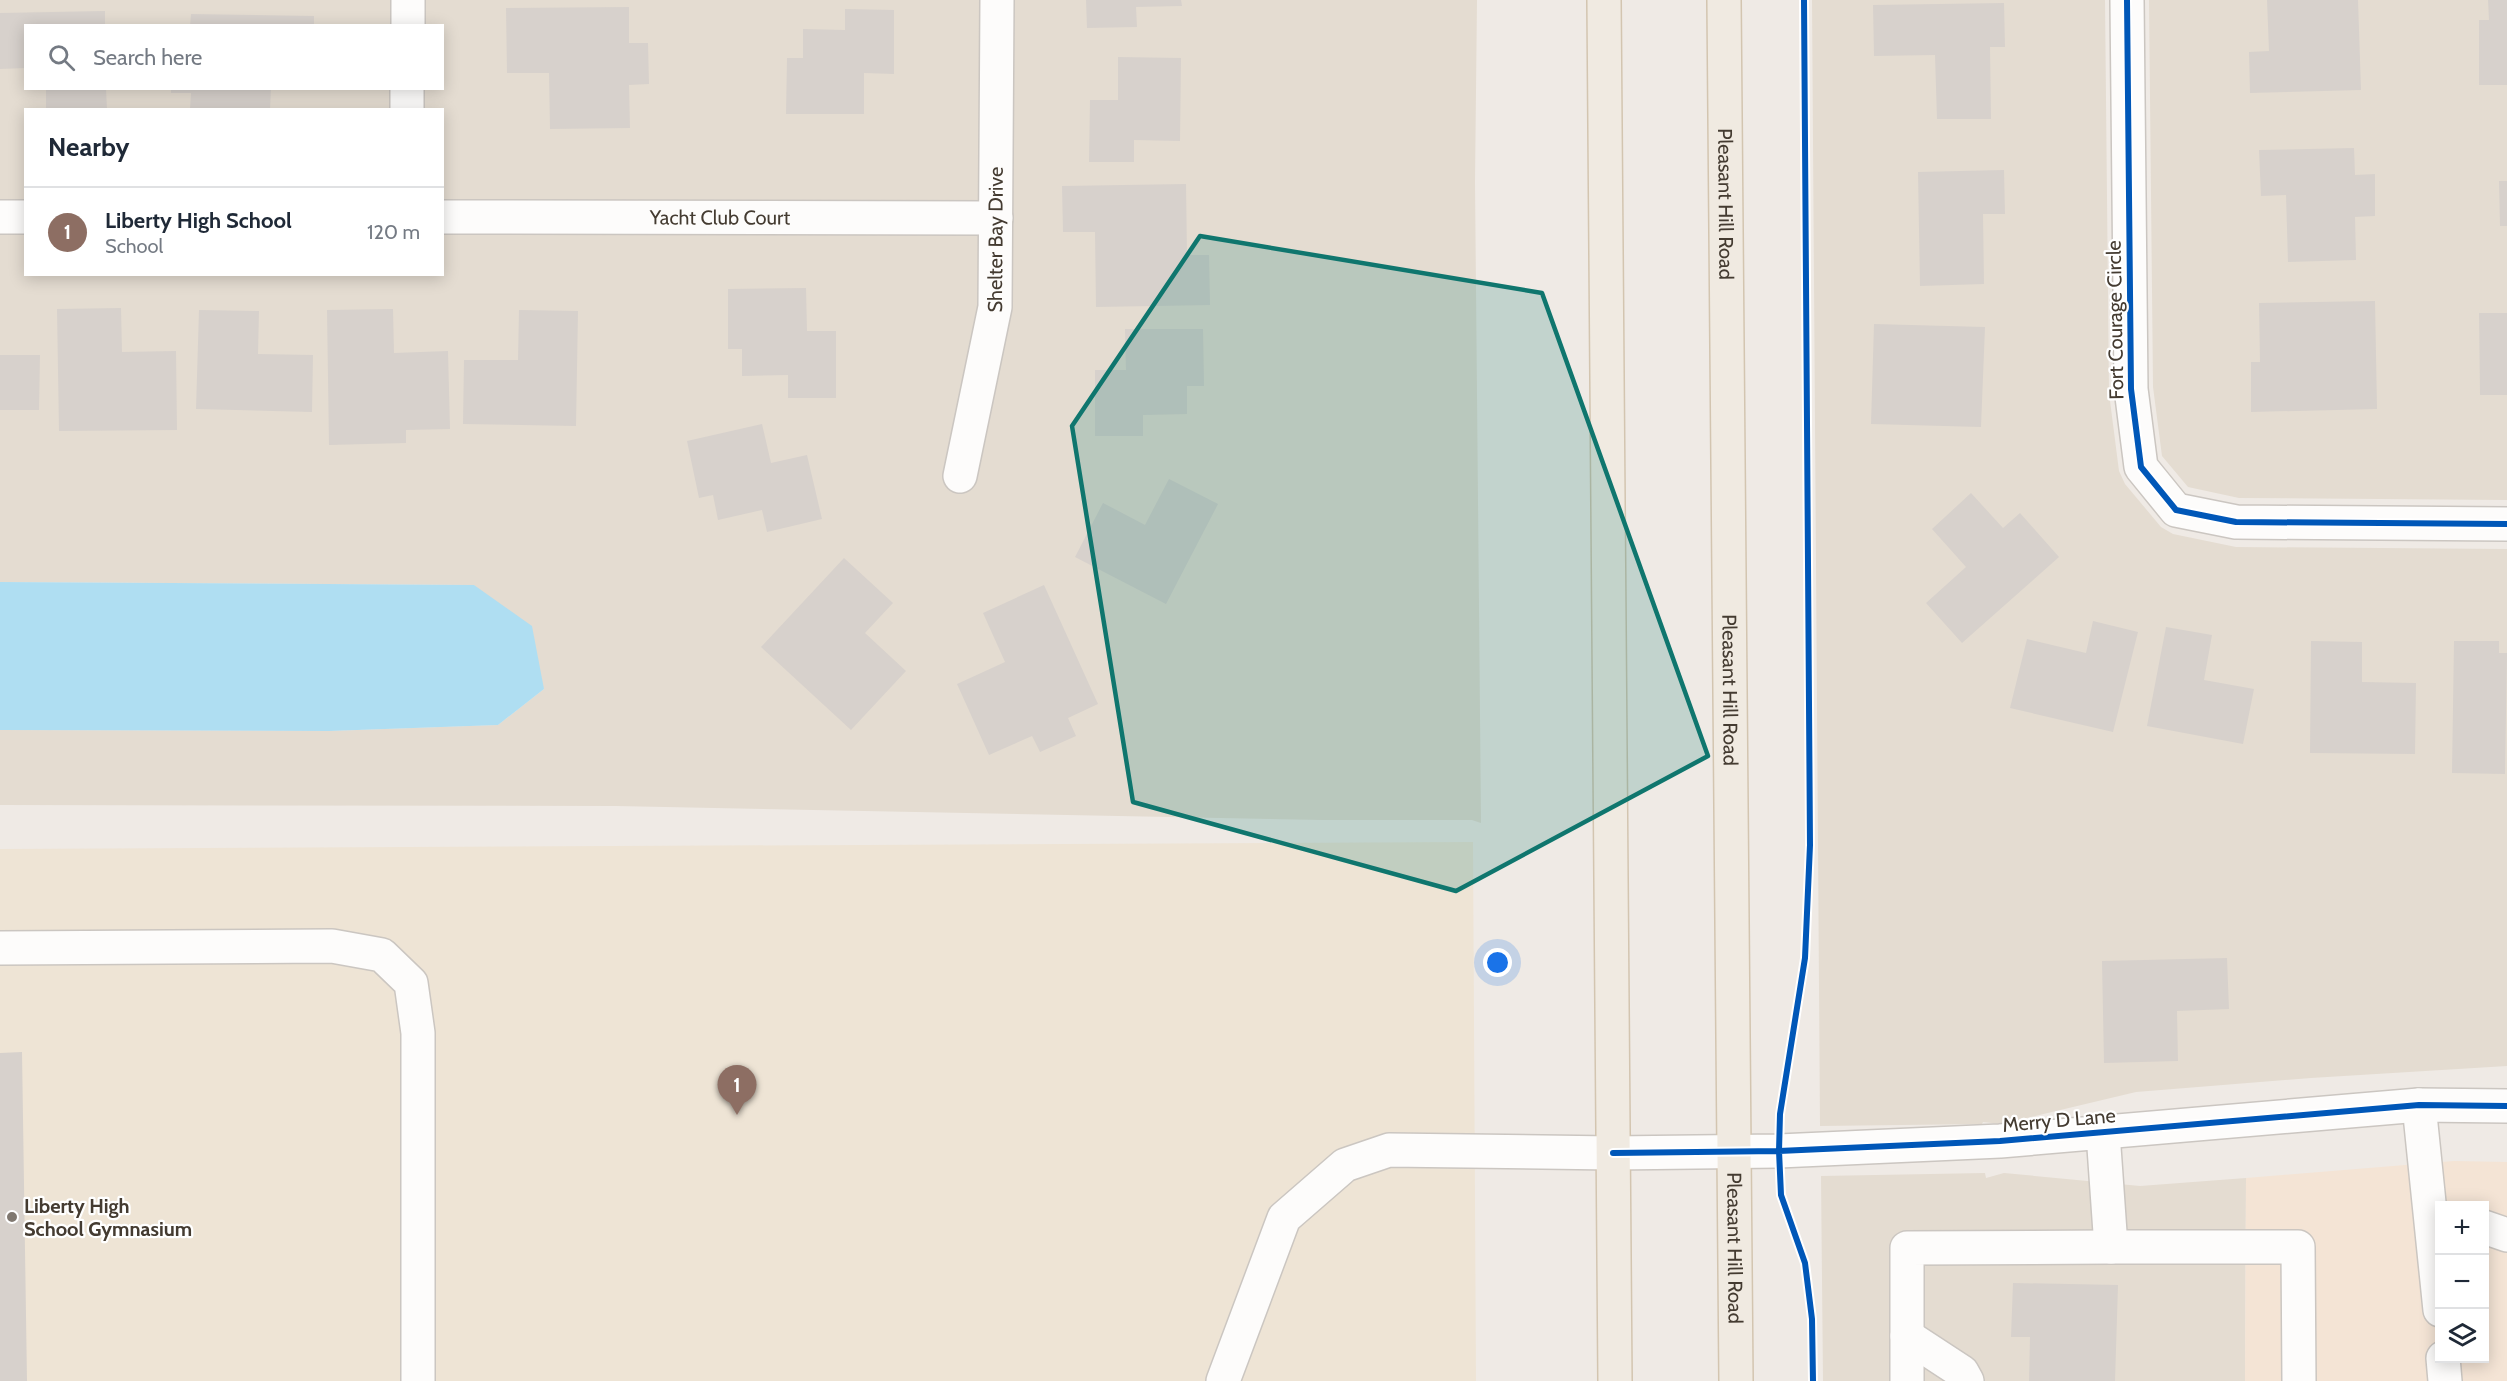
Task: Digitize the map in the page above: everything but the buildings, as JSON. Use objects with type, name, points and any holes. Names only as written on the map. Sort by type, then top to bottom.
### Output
[{"type":"main road","points":[[1604,0],[1615,1381]]},
{"type":"main road","name":"Pleasant Hill Road","points":[[1724,0],[1736,1381]]},
{"type":"street","points":[[408,0],[408,24]]},
{"type":"street","name":"Shelter Bay Drive","points":[[960,476],[995,308],[997,0]]},
{"type":"street","name":"Fort Courage Circle","points":[[2127,0],[2131,389],[2141,467],[2176,510],[2236,522],[2507,524]]},
{"type":"street","points":[[407,90],[407,108]]},
{"type":"street","points":[[0,217],[24,217]]},
{"type":"street","name":"Yacht Club Court","points":[[444,217],[996,218]]},
{"type":"street","points":[[0,948],[332,946],[382,955],[411,983],[418,1033],[418,1381]]},
{"type":"street","points":[[2419,1105],[2434,1207],[2439,1309]]},
{"type":"street","name":"Merry D Lane","points":[[1223,1381],[1284,1218],[1345,1165],[1389,1150],[1734,1152],[2000,1141],[2419,1105],[2507,1106]]},
{"type":"street","points":[[2103,1133],[2111,1247]]},
{"type":"street","points":[[2489,1229],[2507,1235]]},
{"type":"street","points":[[1907,1381],[1907,1248],[2298,1247],[2299,1381]]},
{"type":"street","points":[[1907,1336],[1962,1372],[1967,1381]]},
{"type":"street","points":[[2443,1363],[2445,1381]]},
{"type":"highlighted area","points":[[1200,236],[1542,293],[1708,756],[1456,891],[1133,802],[1072,426]]},
{"type":"shaded area","points":[[0,0],[1477,0],[1475,182],[1481,823],[1472,820],[1323,820],[616,806],[0,805],[0,730],[329,731],[498,725],[544,689],[474,585],[0,582]]},
{"type":"shaded area","points":[[1812,0],[2105,0],[2109,393],[2119,471],[2125,484],[2161,527],[2173,534],[2236,547],[2507,549],[2507,1066],[2136,1092],[2001,1124],[1983,1122],[1982,1124],[1820,1126]]},
{"type":"shaded area","points":[[2149,0],[2507,0],[2507,500],[2239,498],[2188,487],[2162,456],[2153,387]]},
{"type":"shaded area","points":[[1473,842],[1476,1381],[0,1381],[0,849]]},
{"type":"shaded area","points":[[2454,1161],[2507,1162],[2507,1381],[2245,1381],[2246,1178]]},
{"type":"shaded area","points":[[1985,1173],[1986,1178],[2004,1173],[2140,1186],[2246,1178],[2245,1381],[1823,1381],[1821,1176]]},
{"type":"water","points":[[0,582],[474,585],[532,626],[544,689],[498,725],[329,731],[0,730]]},
{"type":"cycle path","points":[[1804,0],[1810,845],[1805,958],[1780,1114],[1779,1151],[1781,1195],[1805,1263],[1812,1319],[1813,1381]]},
{"type":"cycle path","points":[[2127,0],[2131,389],[2141,467],[2176,510],[2236,522],[2507,524]]},
{"type":"cycle path","points":[[1613,1153],[1779,1151],[2000,1141],[2419,1105],[2507,1106]]},
{"type":"place","name":"Liberty High School","points":[[737,1115]]},
{"type":"place","name":"Liberty High School Gymnasium","points":[[12,1217]]}]
